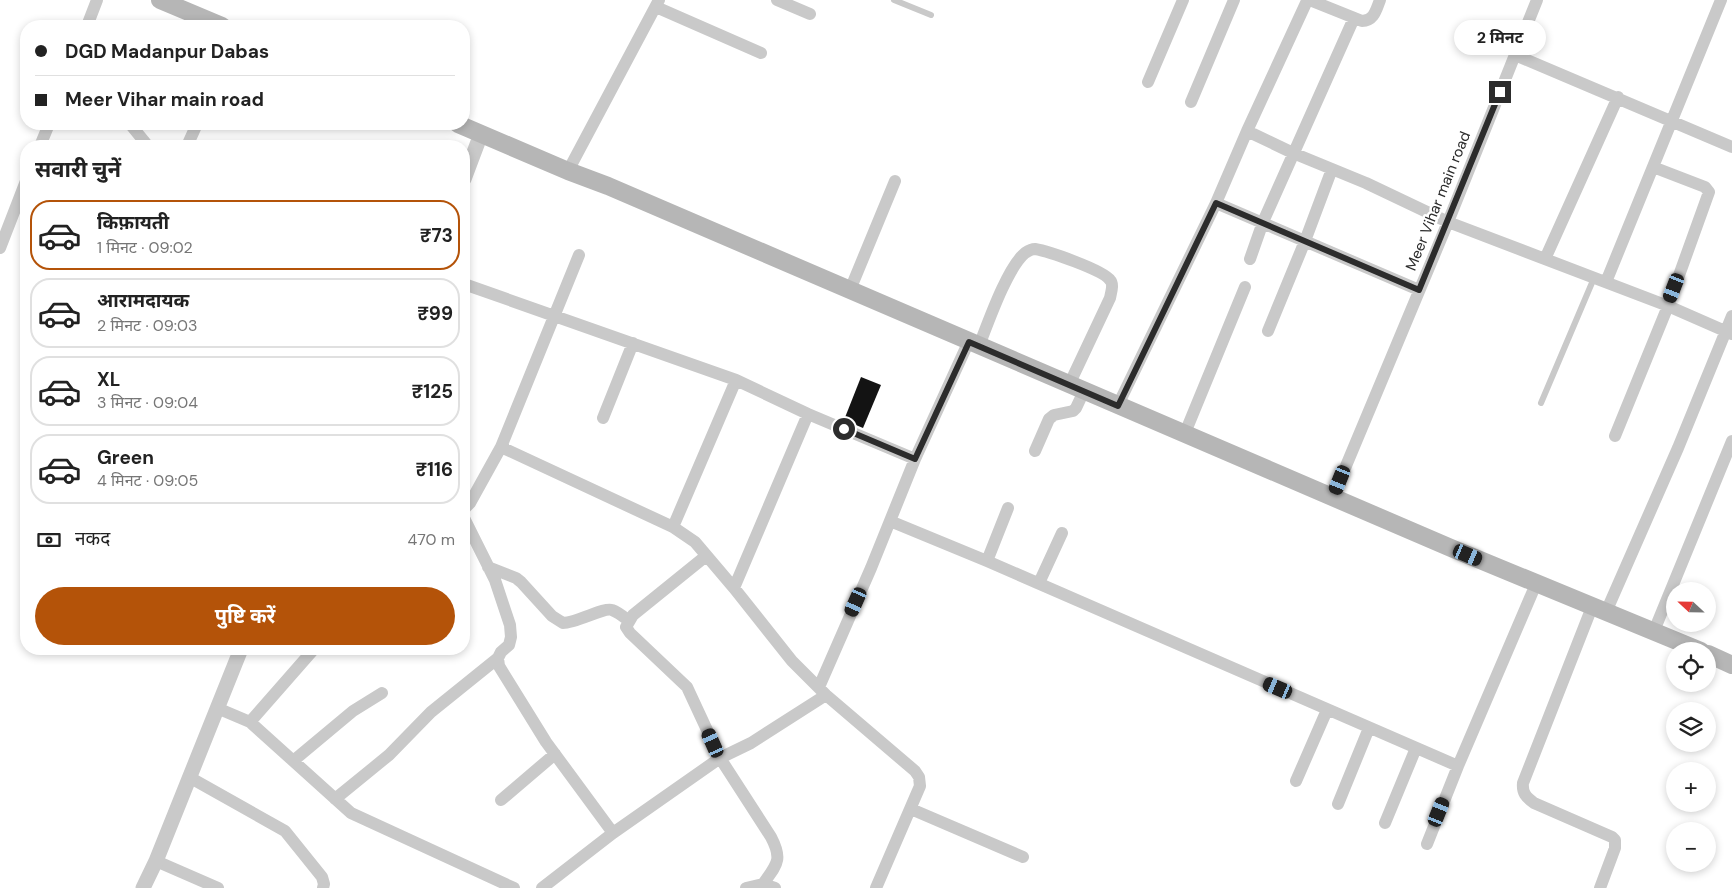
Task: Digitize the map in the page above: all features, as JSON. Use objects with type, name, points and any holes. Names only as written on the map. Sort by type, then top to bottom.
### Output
[{"type":"main road","points":[[160,0],[208,20]]},
{"type":"main road","points":[[470,129],[617,190],[1536,584],[1680,642]]},
{"type":"main road","points":[[1716,658],[1732,665]]},
{"type":"street","points":[[89,20],[97,0]]},
{"type":"street","points":[[777,0],[810,14]]},
{"type":"street","points":[[1148,82],[1183,0]]},
{"type":"street","points":[[1191,102],[1234,0]]},
{"type":"street","points":[[1118,406],[1216,203],[1306,3],[1309,0],[1329,3],[1354,18],[1367,21],[1372,17],[1380,0]]},
{"type":"street","name":"Meer Vihar main road","points":[[1333,497],[1448,222],[1537,0]]},
{"type":"street","points":[[1600,280],[1654,166],[1721,0]]},
{"type":"street","points":[[568,171],[657,4],[761,54]]},
{"type":"street","points":[[1250,259],[1263,222],[1354,18]]},
{"type":"street","points":[[1515,55],[1732,146]]},
{"type":"street","points":[[1545,260],[1618,97]]},
{"type":"street","points":[[135,130],[143,140]]},
{"type":"street","points":[[1247,131],[1293,153],[1366,183],[1448,222],[1668,306],[1729,333]]},
{"type":"street","points":[[470,164],[482,134]]},
{"type":"street","points":[[1615,436],[1668,306],[1709,192],[1704,187],[1654,166]]},
{"type":"street","points":[[1268,331],[1332,169]]},
{"type":"street","points":[[850,290],[895,181]]},
{"type":"street","points":[[0,248],[20,196]]},
{"type":"street","points":[[1216,203],[1419,290]]},
{"type":"street","points":[[542,888],[613,833],[720,758],[752,743],[822,691],[915,459],[1015,264],[1026,252],[1033,249],[1057,255],[1089,268],[1109,278],[1112,284],[1110,298],[1076,388],[1073,411],[1054,415],[1049,419],[1035,451]]},
{"type":"street","points":[[470,503],[501,447],[579,255]]},
{"type":"street","points":[[470,286],[736,380],[808,414],[915,459]]},
{"type":"street","points":[[1185,434],[1245,287]]},
{"type":"street","points":[[1600,888],[1615,848],[1615,840],[1534,803],[1526,798],[1522,791],[1523,783],[1599,610],[1678,448],[1729,333],[1732,316]]},
{"type":"street","points":[[603,418],[633,343]]},
{"type":"street","points":[[673,527],[736,380]]},
{"type":"street","points":[[734,588],[808,414]]},
{"type":"street","points":[[1654,631],[1732,441]]},
{"type":"street","points":[[501,447],[673,527],[694,542],[734,588],[792,661],[822,691],[915,771],[919,777],[920,786],[876,888]]},
{"type":"street","points":[[987,561],[1008,508]]},
{"type":"street","points":[[890,521],[1039,583],[1458,766]]},
{"type":"street","points":[[335,798],[389,755],[431,712],[498,658],[509,645],[511,637],[510,625],[495,580],[470,530]]},
{"type":"street","points":[[1039,583],[1062,532]]},
{"type":"street","points":[[706,556],[633,615],[626,627],[687,687],[720,758],[778,850],[769,886],[746,888]]},
{"type":"street","points":[[488,567],[516,578],[552,616],[563,623],[569,623],[608,609],[614,610],[629,621]]},
{"type":"street","points":[[1427,844],[1458,766],[1536,584]]},
{"type":"street","points":[[143,888],[156,861],[239,655]]},
{"type":"street","points":[[250,722],[309,655]]},
{"type":"street","points":[[498,658],[503,674],[555,754],[613,833]]},
{"type":"street","points":[[294,761],[353,711],[382,693]]},
{"type":"street","points":[[217,708],[250,722],[351,813],[514,888]]},
{"type":"street","points":[[1296,781],[1327,710]]},
{"type":"street","points":[[1338,804],[1369,728]]},
{"type":"street","points":[[1385,823],[1416,748]]},
{"type":"street","points":[[501,800],[555,754]]},
{"type":"street","points":[[189,777],[286,831],[322,877],[323,888]]},
{"type":"street","points":[[911,809],[1023,857]]},
{"type":"street","points":[[156,861],[218,888]]},
{"type":"lane","points":[[894,0],[931,15]]},
{"type":"lane","points":[[1541,404],[1600,280]]},
{"type":"building","points":[[861,377],[881,385],[863,428],[844,420]]},
{"type":"route","points":[[844,429],[915,459],[969,342],[1118,406],[1216,203],[1419,290],[1500,92]]}]
